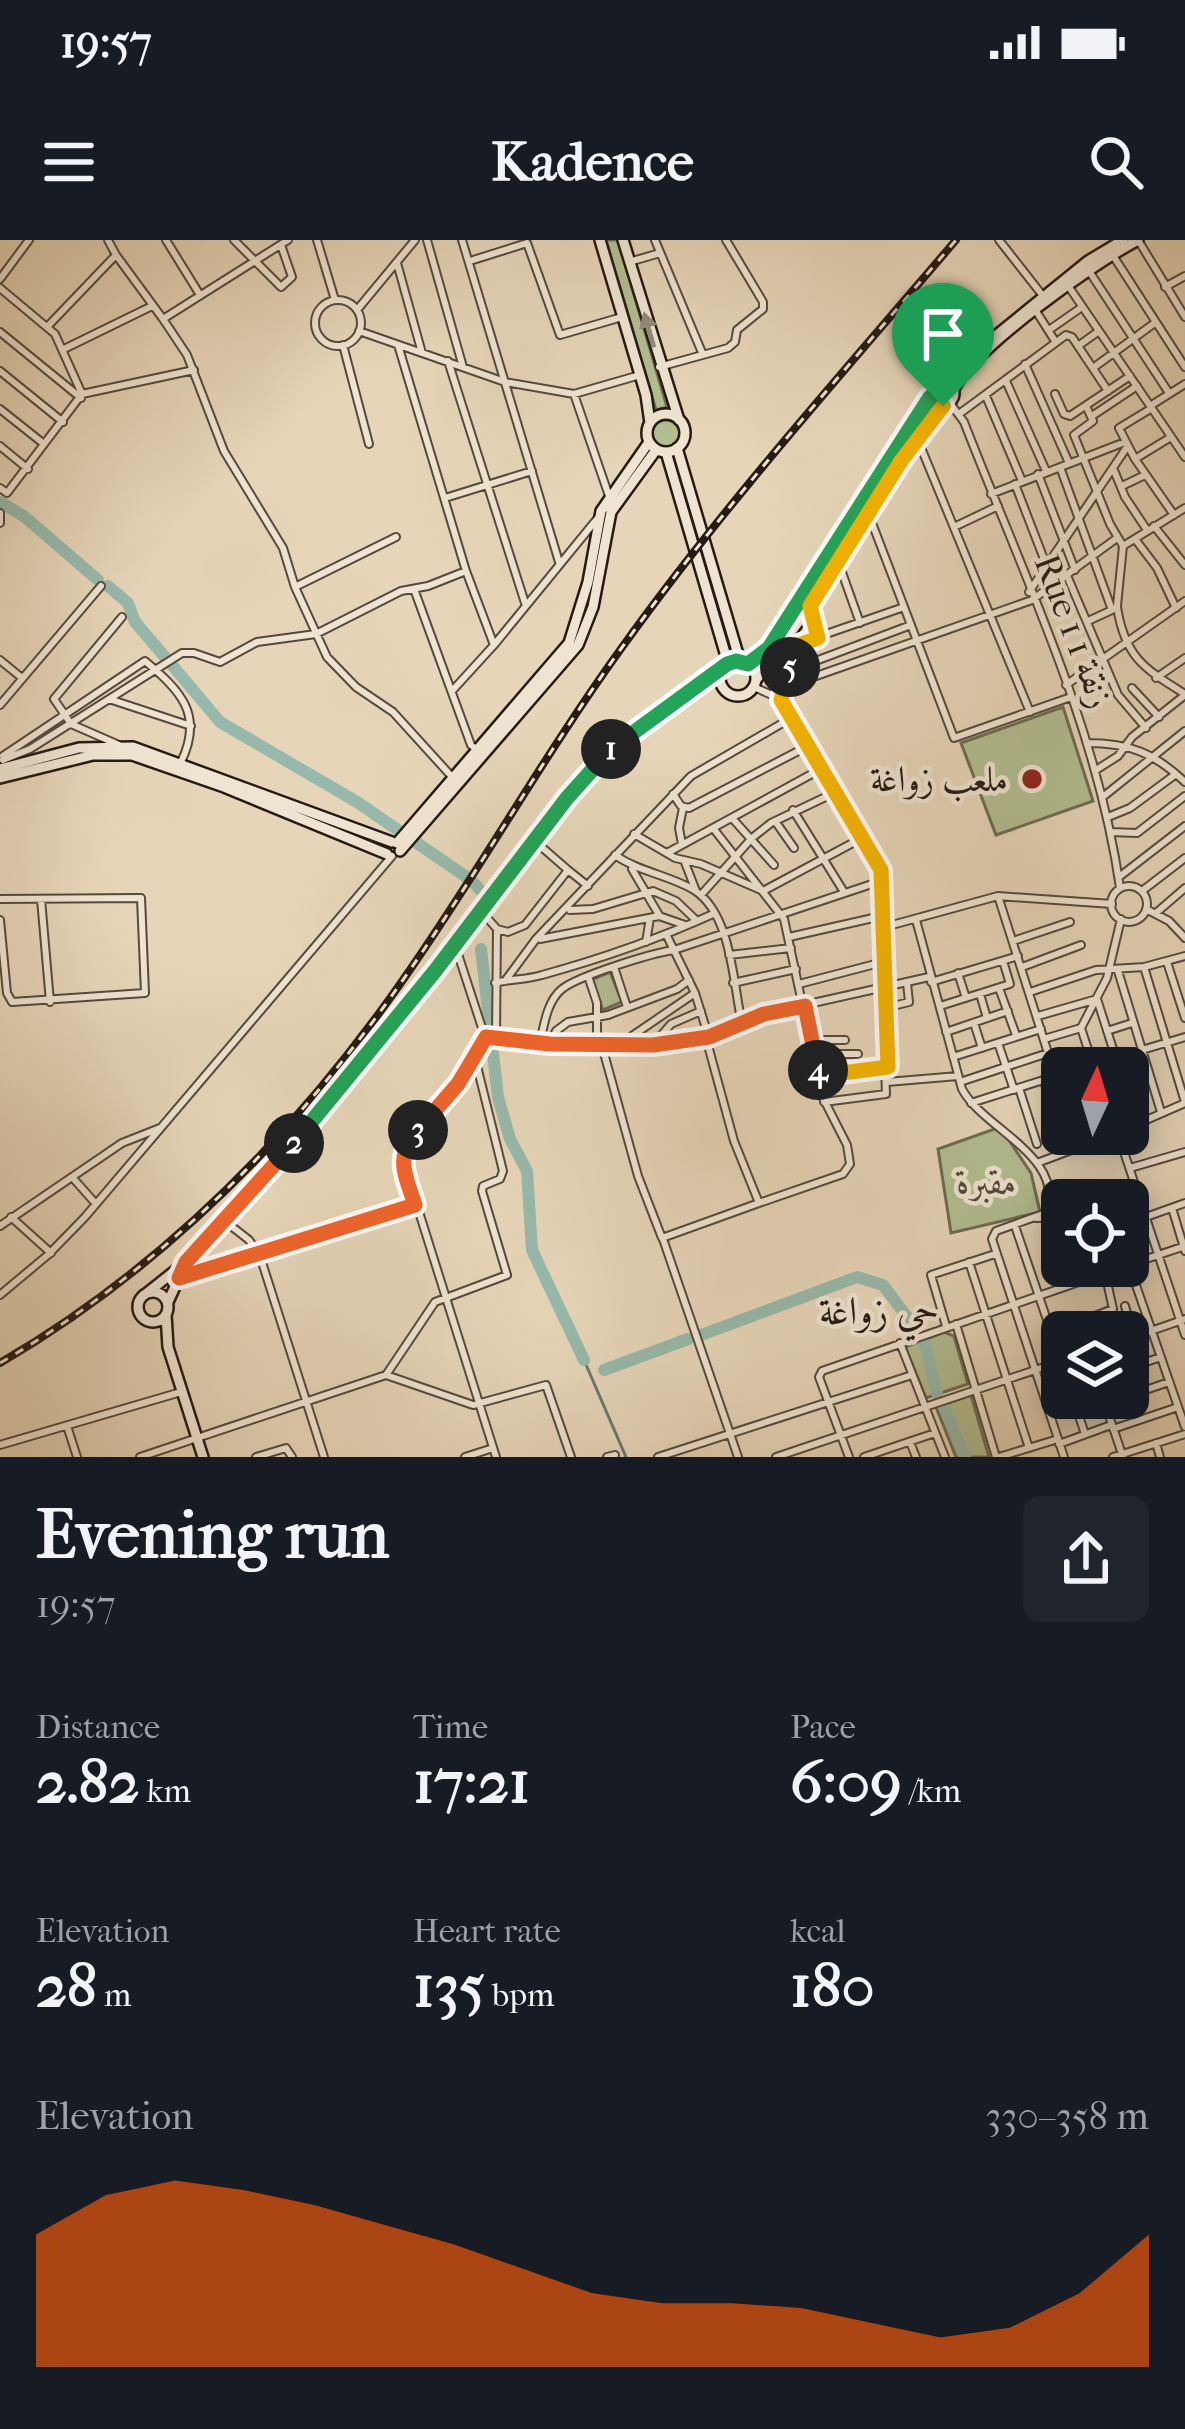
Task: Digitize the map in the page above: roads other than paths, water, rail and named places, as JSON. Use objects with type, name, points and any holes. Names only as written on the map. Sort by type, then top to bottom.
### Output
[{"type":"main road","points":[[600,240],[650,423],[735,665],[755,684]]},
{"type":"main road","points":[[417,827],[569,643],[609,496],[662,448],[685,435],[659,367],[622,240]]},
{"type":"main road","points":[[700,686],[739,696],[755,684],[785,649],[868,512],[969,365],[1123,240]]},
{"type":"main road","points":[[168,1347],[138,1308],[147,1293],[226,1222],[616,744],[700,686],[769,648],[930,397],[932,386],[1043,296],[1138,240]]},
{"type":"main road","points":[[940,381],[954,389]]},
{"type":"main road","points":[[930,397],[946,404]]},
{"type":"main road","points":[[650,423],[665,415],[679,420]]},
{"type":"main road","points":[[397,847],[584,635],[610,515],[662,448]]},
{"type":"main road","points":[[724,689],[735,665]]},
{"type":"main road","points":[[1,767],[80,748],[119,745],[181,762],[397,847]]},
{"type":"main road","points":[[1,767],[132,755],[397,847]]},
{"type":"main road","points":[[186,1262],[168,1302],[168,1347],[203,1457]]},
{"type":"main road","points":[[147,1293],[160,1294],[168,1302]]},
{"type":"main road","points":[[149,1322],[166,1315]]},
{"type":"street","points":[[0,279],[28,240]]},
{"type":"street","points":[[108,240],[194,370],[224,451],[283,548],[295,586],[334,666],[393,712],[453,778]]},
{"type":"street","points":[[166,240],[200,295]]},
{"type":"street","points":[[163,320],[251,255],[283,241],[292,277],[283,287],[251,255],[235,240]]},
{"type":"street","points":[[247,240],[251,255]]},
{"type":"street","points":[[317,240],[335,301]]},
{"type":"street","points":[[359,331],[357,310],[415,240]]},
{"type":"street","points":[[427,240],[463,367]]},
{"type":"street","points":[[461,240],[560,562]]},
{"type":"street","points":[[656,240],[703,355]]},
{"type":"street","points":[[659,367],[734,343],[737,330],[764,306],[726,240]]},
{"type":"street","points":[[999,240],[1043,296]]},
{"type":"street","points":[[1138,240],[1185,317]]},
{"type":"street","points":[[470,261],[527,243],[560,335],[622,317]]},
{"type":"street","points":[[629,262],[660,253]]},
{"type":"street","points":[[1112,254],[1185,367]]},
{"type":"street","points":[[47,327],[116,255]]},
{"type":"street","points":[[397,263],[422,353]]},
{"type":"street","points":[[1088,269],[1169,394]]},
{"type":"street","points":[[1165,287],[1185,275]]},
{"type":"street","points":[[1066,283],[1185,458]]},
{"type":"street","points":[[0,288],[47,327],[64,349],[82,396]]},
{"type":"street","points":[[344,345],[325,342],[315,326],[321,308],[335,301],[357,310]]},
{"type":"street","points":[[64,349],[152,306]]},
{"type":"street","points":[[1048,330],[1082,307]]},
{"type":"street","points":[[1036,311],[1055,340]]},
{"type":"street","points":[[1093,368],[1156,322]]},
{"type":"street","points":[[344,345],[359,331]]},
{"type":"street","points":[[359,331],[505,382],[574,394],[640,375]]},
{"type":"street","points":[[1078,346],[1099,331]]},
{"type":"street","points":[[0,332],[82,396]]},
{"type":"street","points":[[959,414],[1055,340],[1069,335],[1108,391]]},
{"type":"street","points":[[344,345],[369,444]]},
{"type":"street","points":[[398,345],[466,571],[494,645]]},
{"type":"street","points":[[448,361],[525,603]]},
{"type":"street","points":[[1025,364],[1126,642],[1142,667],[1185,695],[1096,770]]},
{"type":"street","points":[[0,488],[7,493],[82,396],[194,370]]},
{"type":"street","points":[[0,371],[63,422]]},
{"type":"street","points":[[1055,394],[1067,416],[1130,376]]},
{"type":"street","points":[[1006,379],[1075,570]]},
{"type":"street","points":[[1174,514],[1119,428],[1185,384]]},
{"type":"street","points":[[1092,416],[1137,386]]},
{"type":"street","points":[[574,394],[609,496]]},
{"type":"street","points":[[985,395],[1054,586]]},
{"type":"street","name":"Rue 1 زنقة 1","points":[[946,404],[959,414],[1071,698],[1104,796],[1120,889]]},
{"type":"street","points":[[1086,406],[1091,423],[1074,433],[1120,542],[1114,609]]},
{"type":"street","points":[[0,409],[45,446]]},
{"type":"street","points":[[1135,459],[1171,437]]},
{"type":"street","points":[[917,438],[1030,712]]},
{"type":"street","points":[[992,494],[1126,445]]},
{"type":"street","points":[[1031,596],[1126,445]]},
{"type":"street","points":[[0,446],[28,469]]},
{"type":"street","points":[[1114,468],[1151,528],[1185,565]]},
{"type":"street","points":[[445,497],[532,471]]},
{"type":"street","points":[[1121,486],[1146,475]]},
{"type":"street","points":[[954,527],[998,506]]},
{"type":"street","points":[[785,687],[988,618],[1054,586],[1094,556],[1136,538],[1185,508]]},
{"type":"street","points":[[868,512],[954,738],[1071,698]]},
{"type":"street","points":[[0,513],[0,523]]},
{"type":"street","points":[[452,692],[600,516]]},
{"type":"street","points":[[295,586],[396,537]]},
{"type":"street","points":[[1136,538],[1176,608]]},
{"type":"street","points":[[838,561],[860,622]]},
{"type":"street","points":[[1,767],[182,653],[194,652],[215,663],[257,642],[316,634],[466,571]]},
{"type":"street","points":[[1067,577],[1125,708],[1146,728]]},
{"type":"street","points":[[0,704],[101,586]]},
{"type":"street","points":[[414,589],[471,745],[477,750]]},
{"type":"street","points":[[1066,685],[1185,602]]},
{"type":"street","points":[[810,606],[818,638]]},
{"type":"street","points":[[781,700],[789,671],[785,649],[904,607]]},
{"type":"street","points":[[1087,621],[1114,609]]},
{"type":"street","points":[[119,745],[71,724],[54,695],[122,617]]},
{"type":"street","points":[[789,671],[911,625]]},
{"type":"street","points":[[844,652],[848,664]]},
{"type":"street","points":[[1156,678],[1185,658]]},
{"type":"street","points":[[0,660],[22,678]]},
{"type":"street","points":[[1,767],[63,715],[145,661],[176,690],[191,726],[181,762]]},
{"type":"street","points":[[755,684],[781,700],[793,717],[877,860],[881,881],[885,1095],[824,1102]]},
{"type":"street","points":[[1132,688],[1159,717]]},
{"type":"street","points":[[102,689],[109,699],[191,726]]},
{"type":"street","points":[[505,980],[536,939],[672,793],[706,764],[793,717]]},
{"type":"street","points":[[1104,796],[1185,731]]},
{"type":"street","points":[[1087,743],[1125,745],[1156,757],[1181,776],[1108,817]]},
{"type":"street","points":[[683,808],[808,746]]},
{"type":"street","points":[[667,853],[821,769]]},
{"type":"street","points":[[698,893],[775,821],[836,792]]},
{"type":"street","points":[[672,793],[683,808],[682,844]]},
{"type":"street","points":[[1111,832],[1137,833],[1185,796]]},
{"type":"street","points":[[793,810],[844,892]]},
{"type":"street","points":[[732,818],[774,865]]},
{"type":"street","points":[[775,821],[794,848]]},
{"type":"street","points":[[1118,877],[1185,826]]},
{"type":"street","points":[[662,1238],[849,1168],[847,1145],[824,1102],[780,912],[713,828]]},
{"type":"street","points":[[634,834],[667,853],[764,891],[862,838]]},
{"type":"street","points":[[534,841],[589,887]]},
{"type":"street","points":[[0,1295],[51,1253],[97,1204],[397,847]]},
{"type":"street","points":[[615,855],[698,893]]},
{"type":"street","points":[[1142,891],[1185,858]]},
{"type":"street","points":[[685,860],[722,932],[742,1024]]},
{"type":"street","points":[[631,866],[655,917],[646,942]]},
{"type":"street","points":[[481,911],[497,929],[508,932],[525,925],[568,870]]},
{"type":"street","points":[[540,1043],[556,996],[570,984],[640,956],[674,950],[881,881]]},
{"type":"street","points":[[1112,904],[1120,889],[1129,886],[1142,891]]},
{"type":"street","points":[[1156,913],[1185,888]]},
{"type":"street","points":[[567,910],[592,909],[653,891],[676,902],[697,921]]},
{"type":"street","points":[[1142,891],[1146,909]]},
{"type":"street","points":[[881,928],[998,896],[1112,904]]},
{"type":"street","points":[[998,896],[1046,1047]]},
{"type":"street","points":[[0,899],[136,898],[143,903],[145,993],[16,1004],[9,998],[0,920]]},
{"type":"street","points":[[41,899],[50,1002]]},
{"type":"street","points":[[1085,1047],[1081,1028],[1114,970],[1121,919],[1112,904]]},
{"type":"street","points":[[1146,909],[1182,936],[1185,922]]},
{"type":"street","points":[[1121,919],[1135,920],[1146,909]]},
{"type":"street","points":[[495,983],[536,977],[646,942],[714,913]]},
{"type":"street","points":[[789,937],[881,916]]},
{"type":"street","points":[[536,939],[655,917],[685,925]]},
{"type":"street","points":[[916,920],[959,1079],[971,1103],[1037,1163],[1050,1203],[1047,1212],[996,1232],[992,1241],[1064,1457]]},
{"type":"street","points":[[1013,941],[1070,922]]},
{"type":"street","points":[[496,1457],[405,1175],[403,1149],[490,1037],[497,929]]},
{"type":"street","points":[[667,935],[695,993],[734,1141],[759,1203]]},
{"type":"street","points":[[455,945],[490,1037]]},
{"type":"street","points":[[1022,967],[1082,945]]},
{"type":"street","points":[[728,956],[791,947]]},
{"type":"street","points":[[490,1037],[600,1046],[707,1038],[764,1014],[1018,956]]},
{"type":"street","points":[[1030,992],[1096,970],[1144,968],[1185,956]]},
{"type":"street","points":[[940,1006],[1010,982],[1003,961]]},
{"type":"street","points":[[800,984],[884,962]]},
{"type":"street","points":[[1167,962],[1185,1018]]},
{"type":"street","points":[[614,968],[628,1007]]},
{"type":"street","points":[[1144,968],[1185,1102],[1149,1117]]},
{"type":"street","points":[[733,983],[796,969]]},
{"type":"street","points":[[1114,970],[1141,1047]]},
{"type":"street","points":[[958,973],[966,998]]},
{"type":"street","points":[[588,979],[598,1003],[600,1046],[638,1176],[738,1457]]},
{"type":"street","points":[[550,1044],[562,1025],[598,1018],[677,989],[689,980]]},
{"type":"street","points":[[885,1008],[909,1002],[907,982]]},
{"type":"street","points":[[999,988],[1017,1036]]},
{"type":"street","points":[[626,1046],[632,1036],[695,993]]},
{"type":"street","points":[[980,994],[987,1018]]},
{"type":"street","points":[[1037,1016],[1097,999]]},
{"type":"street","points":[[1097,999],[1112,1047]]},
{"type":"street","points":[[653,1045],[671,1024],[701,1011]]},
{"type":"street","points":[[946,1032],[1007,1011]]},
{"type":"street","points":[[1107,1030],[1133,1022]]},
{"type":"street","points":[[974,1023],[982,1048]]},
{"type":"street","points":[[1044,1039],[1081,1028]]},
{"type":"street","points":[[953,1057],[1041,1029]]},
{"type":"street","points":[[1149,1048],[1185,1037]]},
{"type":"street","points":[[812,1040],[845,1040]]},
{"type":"street","points":[[998,1042],[1037,1144]]},
{"type":"street","points":[[815,1054],[858,1054]]},
{"type":"street","points":[[887,1082],[959,1079],[1041,1055]]},
{"type":"street","points":[[140,1457],[386,1375],[430,1307],[444,1297],[502,1280],[508,1272],[482,1191],[500,1179],[503,1171],[476,1058]]},
{"type":"street","points":[[819,1076],[888,1067]]},
{"type":"street","points":[[1149,1073],[1161,1112]]},
{"type":"street","points":[[971,1103],[1041,1081]]},
{"type":"street","points":[[0,1226],[122,1143],[165,1127]]},
{"type":"street","points":[[1130,1168],[1185,1152]]},
{"type":"street","points":[[1037,1163],[1058,1155]]},
{"type":"street","points":[[1125,1155],[1134,1179]]},
{"type":"street","points":[[72,1177],[97,1204]]},
{"type":"street","points":[[1149,1216],[1185,1203]]},
{"type":"street","points":[[179,1278],[415,1205]]},
{"type":"street","points":[[1149,1258],[1184,1248],[1172,1208]]},
{"type":"street","points":[[11,1217],[51,1253]]},
{"type":"street","points":[[1036,1218],[1041,1218]]},
{"type":"street","points":[[226,1222],[260,1256],[324,1457]]},
{"type":"street","points":[[1015,1226],[1044,1311]]},
{"type":"street","points":[[1149,1227],[1185,1335]]},
{"type":"street","points":[[946,1326],[930,1276],[995,1254]]},
{"type":"street","points":[[969,1262],[1029,1448]]},
{"type":"street","points":[[849,1457],[820,1374],[929,1331],[1065,1287]]},
{"type":"street","points":[[1110,1419],[1119,1456],[1185,1430],[1135,1287]]},
{"type":"street","points":[[1125,1306],[1126,1311]]},
{"type":"street","points":[[1149,1332],[1183,1320]]},
{"type":"street","points":[[956,1324],[998,1457],[1178,1407]]},
{"type":"street","points":[[900,1343],[945,1457]]},
{"type":"street","points":[[1149,1361],[1161,1357]]},
{"type":"street","points":[[776,1457],[1041,1368]]},
{"type":"street","points":[[386,1375],[462,1404],[479,1405],[546,1384],[571,1457]]},
{"type":"street","points":[[658,1457],[912,1375]]},
{"type":"street","points":[[1149,1389],[1169,1382]]},
{"type":"street","points":[[0,1445],[181,1392]]},
{"type":"street","points":[[1080,1419],[1085,1434]]},
{"type":"street","points":[[66,1425],[77,1457]]},
{"type":"street","points":[[864,1457],[935,1433]]},
{"type":"street","points":[[910,1442],[916,1457]]},
{"type":"street","points":[[1156,1443],[1160,1457]]},
{"type":"street","points":[[256,1457],[284,1448],[292,1457]]},
{"type":"street","points":[[465,1457],[493,1448]]},
{"type":"waterway","points":[[0,502],[25,517],[98,580]]},
{"type":"waterway","points":[[108,586],[128,603],[135,622],[165,657]]},
{"type":"waterway","points":[[172,665],[220,722],[357,802],[483,893]]},
{"type":"waterway","points":[[481,949],[498,1097],[510,1139],[527,1171],[532,1250],[584,1360]]},
{"type":"waterway","points":[[701,1335],[857,1277],[883,1285],[916,1329],[926,1347],[937,1394]]},
{"type":"waterway","points":[[604,1370],[688,1339]]},
{"type":"waterway","points":[[584,1360],[626,1457]]},
{"type":"waterway","points":[[944,1407],[965,1457]]},
{"type":"railway","points":[[0,1363],[58,1327],[166,1245],[310,1101],[423,951],[564,732],[662,593],[956,240]]},
{"type":"place","name":"ملعب زواغة","points":[[1032,779]]},
{"type":"district","name":"حي زواغة","points":[[879,1311]]},
{"type":"park label","name":"مقبرة","points":[[987,1182]]}]
